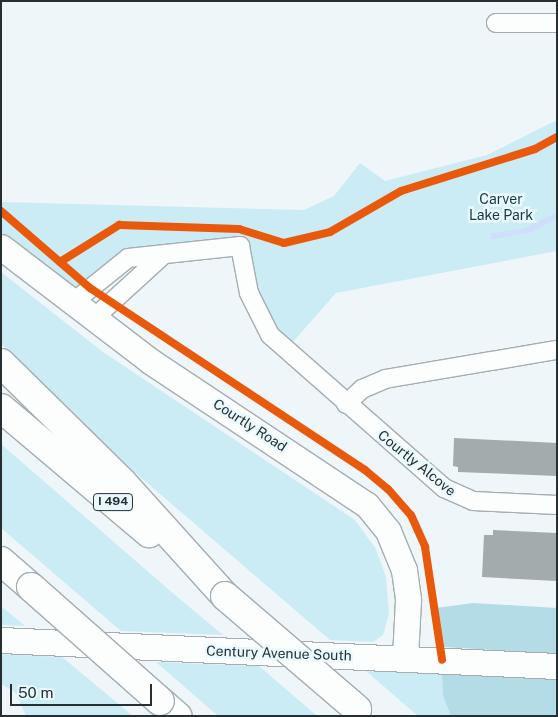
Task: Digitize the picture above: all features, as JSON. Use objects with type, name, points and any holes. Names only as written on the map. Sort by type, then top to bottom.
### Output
[{"type":"highway","points":[[1,363],[123,483],[226,596]]},
{"type":"highway","name":"I 494","points":[[1,408],[226,596],[361,712]]},
{"type":"highway","points":[[1,561],[169,708]]},
{"type":"highway","points":[[1,567],[31,587]]},
{"type":"street","points":[[496,23],[557,23]]},
{"type":"street","name":"Courtly Alcove","points":[[71,304],[128,258],[162,256],[240,246],[249,293],[270,335],[346,404],[459,498],[557,505]]},
{"type":"street","name":"Courtly Road","points":[[1,247],[71,304],[345,487],[376,515],[392,538],[404,570],[408,600],[405,658]]},
{"type":"street","points":[[93,319],[162,256]]},
{"type":"street","points":[[346,404],[380,380],[557,350]]},
{"type":"street","name":"Century Avenue South","points":[[1,640],[557,666]]},
{"type":"green space","name":"Carver Lake Park","points":[[557,120],[557,251],[336,293],[285,351],[270,335],[240,246],[128,258],[71,304],[1,247],[1,202],[304,210],[334,196],[360,163],[385,181],[487,155]]},
{"type":"green space","points":[[1,272],[103,352],[355,520],[376,549],[386,577],[389,614],[383,635],[373,642],[330,640],[110,451],[1,344]]},
{"type":"green space","points":[[1,444],[223,635],[121,631],[1,528]]},
{"type":"green space","points":[[1,606],[25,626],[1,625]]},
{"type":"green space","points":[[1,654],[62,657],[133,716],[26,716],[15,692],[1,684]]},
{"type":"green space","points":[[156,662],[259,666],[317,716],[218,716]]},
{"type":"green space","points":[[366,671],[442,674],[443,696],[451,716],[418,716]]},
{"type":"shaded area","points":[[473,603],[557,608],[557,654],[443,647],[436,608]]},
{"type":"shaded area","points":[[442,674],[557,679],[557,716],[451,716],[443,696]]},
{"type":"building","points":[[454,438],[557,443],[557,476],[458,472],[458,467],[453,466]]},
{"type":"building","points":[[493,530],[557,533],[557,581],[482,577],[484,535],[493,535]]},
{"type":"waterway","points":[[494,236],[528,230],[557,216]]},
{"type":"cycle path","points":[[60,262],[119,225],[239,229],[284,243],[330,232],[401,191],[535,149],[557,137]]},
{"type":"cycle path","points":[[1,211],[90,288],[365,470],[388,489],[411,515],[425,547],[442,660]]}]
